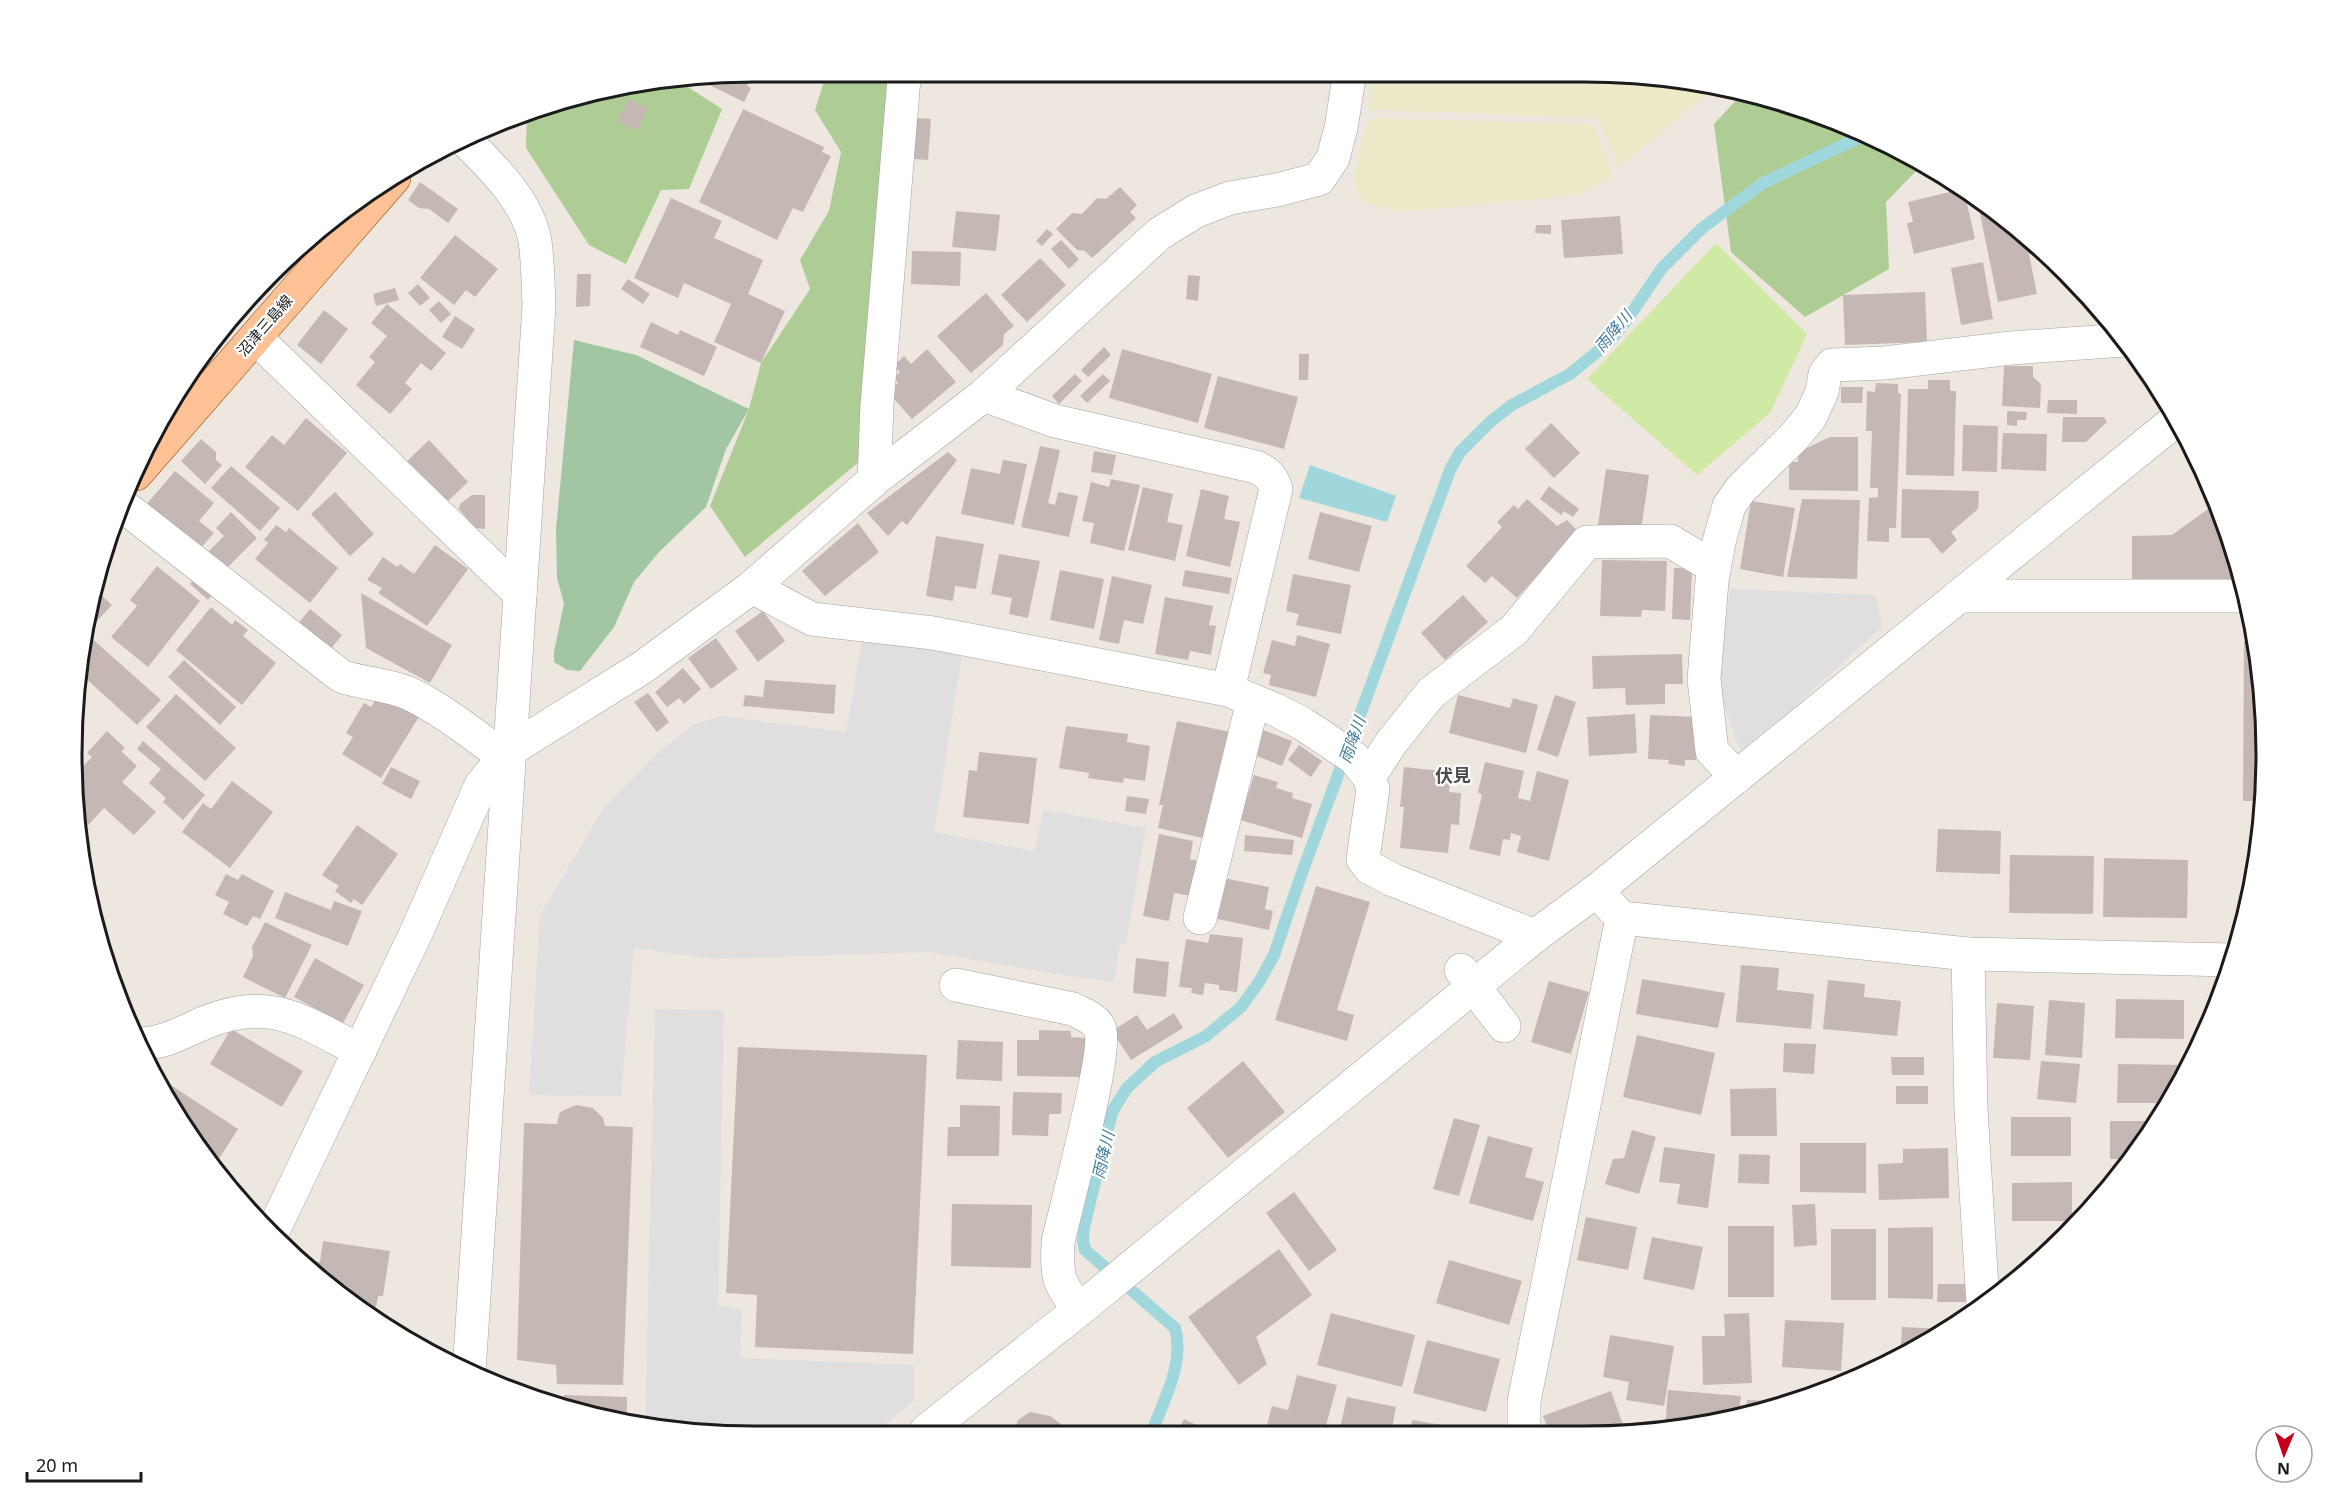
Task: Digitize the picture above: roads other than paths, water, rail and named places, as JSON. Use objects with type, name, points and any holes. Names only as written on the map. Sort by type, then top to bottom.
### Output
[{"type":"main road","name":"沼津三島線","points":[[153,454],[375,200]]},
{"type":"street","points":[[874,480],[877,405],[904,82]]},
{"type":"street","points":[[276,1225],[416,933],[481,785],[507,754],[643,667],[752,587],[874,480],[984,395],[1160,234],[1196,211],[1230,198],[1277,190],[1319,178],[1333,158],[1341,128],[1347,82]]},
{"type":"street","points":[[471,146],[490,165],[520,203],[534,238],[539,306],[507,754],[471,1362]]},
{"type":"street","points":[[256,338],[520,594]]},
{"type":"street","points":[[1737,777],[1712,751],[1704,679],[1714,567],[1719,542],[1729,506],[1740,490],[1794,437],[1811,416],[1822,392],[1825,374],[1832,365],[1885,363],[2011,348],[2114,341]]},
{"type":"street","points":[[984,395],[1055,421],[1256,467],[1268,473],[1276,489],[1200,918]]},
{"type":"street","points":[[933,1426],[1079,1310],[1535,936],[1596,891],[2170,425]]},
{"type":"street","points":[[129,510],[341,676],[361,683],[389,686],[410,694],[507,754]]},
{"type":"street","points":[[1369,777],[1391,743],[1431,693],[1514,630],[1587,542],[1670,541],[1714,567]]},
{"type":"street","points":[[752,587],[812,619],[933,633],[1240,695],[1303,724],[1354,759],[1369,777],[1373,789],[1363,858],[1370,868],[1393,880],[1535,936]]},
{"type":"street","points":[[1959,596],[2237,596]]},
{"type":"street","points":[[1596,891],[1622,918],[1968,954],[2223,960]]},
{"type":"street","points":[[1524,1426],[1524,1401],[1622,918]]},
{"type":"street","points":[[1968,954],[1971,1109],[1982,1294]]},
{"type":"street","points":[[1461,970],[1504,1026]]},
{"type":"street","points":[[956,985],[1073,1009],[1091,1018],[1100,1027],[1102,1037],[1098,1073],[1058,1242],[1058,1271],[1061,1286],[1079,1310]]},
{"type":"street","points":[[149,1044],[166,1040],[225,1014],[252,1010],[295,1016],[360,1051]]},
{"type":"water","points":[[1310,465],[1396,496],[1387,522],[1299,498]]},
{"type":"waterway","name":"雨降川","points":[[1154,1426],[1175,1368],[1177,1354],[1175,1328],[1085,1250],[1083,1240],[1084,1227],[1113,1110],[1127,1088],[1155,1062],[1206,1036],[1241,1007],[1259,982],[1274,955],[1450,470],[1460,452],[1491,421],[1512,405],[1570,374],[1608,343],[1624,324],[1662,268],[1701,229],[1763,183],[1854,140]]},
{"type":"district","name":"伏見","points":[[1453,776]]}]
